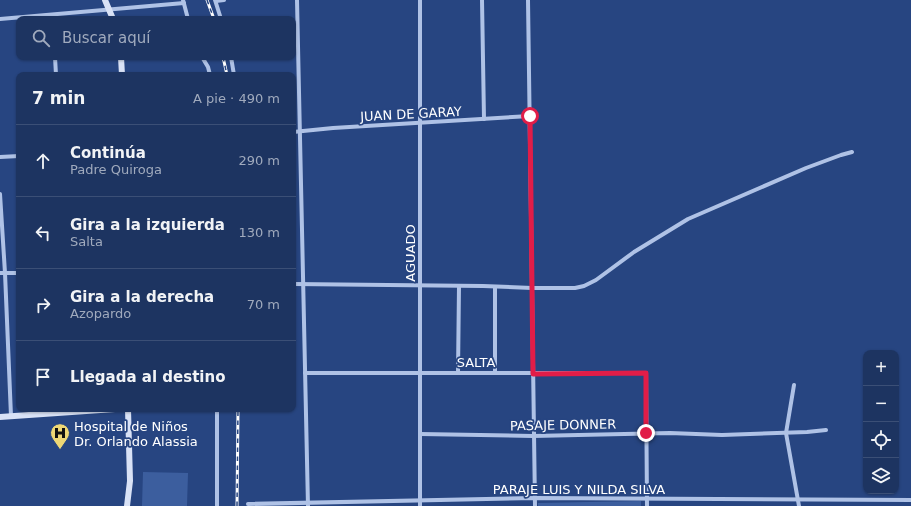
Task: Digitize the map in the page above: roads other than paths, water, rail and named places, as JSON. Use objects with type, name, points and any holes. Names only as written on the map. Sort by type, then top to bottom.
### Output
[{"type":"street","points":[[105,0],[112,16]]},
{"type":"street","points":[[220,16],[216,1],[224,0]]},
{"type":"street","points":[[297,0],[308,504]]},
{"type":"street","name":"AGUADO","points":[[420,0],[420,506]]},
{"type":"street","points":[[482,0],[484,119]]},
{"type":"street","points":[[528,0],[535,506]]},
{"type":"street","points":[[62,16],[183,1],[187,16]]},
{"type":"street","points":[[0,19],[16,18]]},
{"type":"street","points":[[55,60],[56,72]]},
{"type":"street","points":[[121,60],[122,72]]},
{"type":"street","points":[[204,60],[209,72]]},
{"type":"street","points":[[231,60],[233,72]]},
{"type":"street","name":"JUAN DE GARAY","points":[[296,132],[530,116]]},
{"type":"street","points":[[296,284],[575,288],[590,283],[634,252],[688,219],[806,168],[852,152]]},
{"type":"street","points":[[0,157],[16,156]]},
{"type":"street","points":[[0,194],[11,416]]},
{"type":"street","points":[[0,273],[16,273]]},
{"type":"street","points":[[458,373],[459,286]]},
{"type":"street","points":[[495,287],[495,374]]},
{"type":"street","name":"SALTA","points":[[305,373],[646,373],[646,433]]},
{"type":"street","points":[[794,385],[786,432],[799,506]]},
{"type":"street","points":[[0,417],[51,412]]},
{"type":"street","points":[[127,506],[130,481],[128,412]]},
{"type":"street","points":[[217,412],[217,506]]},
{"type":"street","name":"PASAJE DONNER","points":[[420,434],[533,436],[646,433],[722,435],[826,430]]},
{"type":"street","points":[[646,433],[647,506]]},
{"type":"street","name":"PARAJE LUIS Y NILDA SILVA","points":[[248,504],[308,504],[535,498],[911,500]]},
{"type":"railway","points":[[207,0],[213,16]]},
{"type":"railway","points":[[224,60],[226,72]]},
{"type":"railway","points":[[237,506],[238,412]]},
{"type":"place","name":"Hospital de Niños Dr. Orlando Alassia","points":[[60,450]]}]
